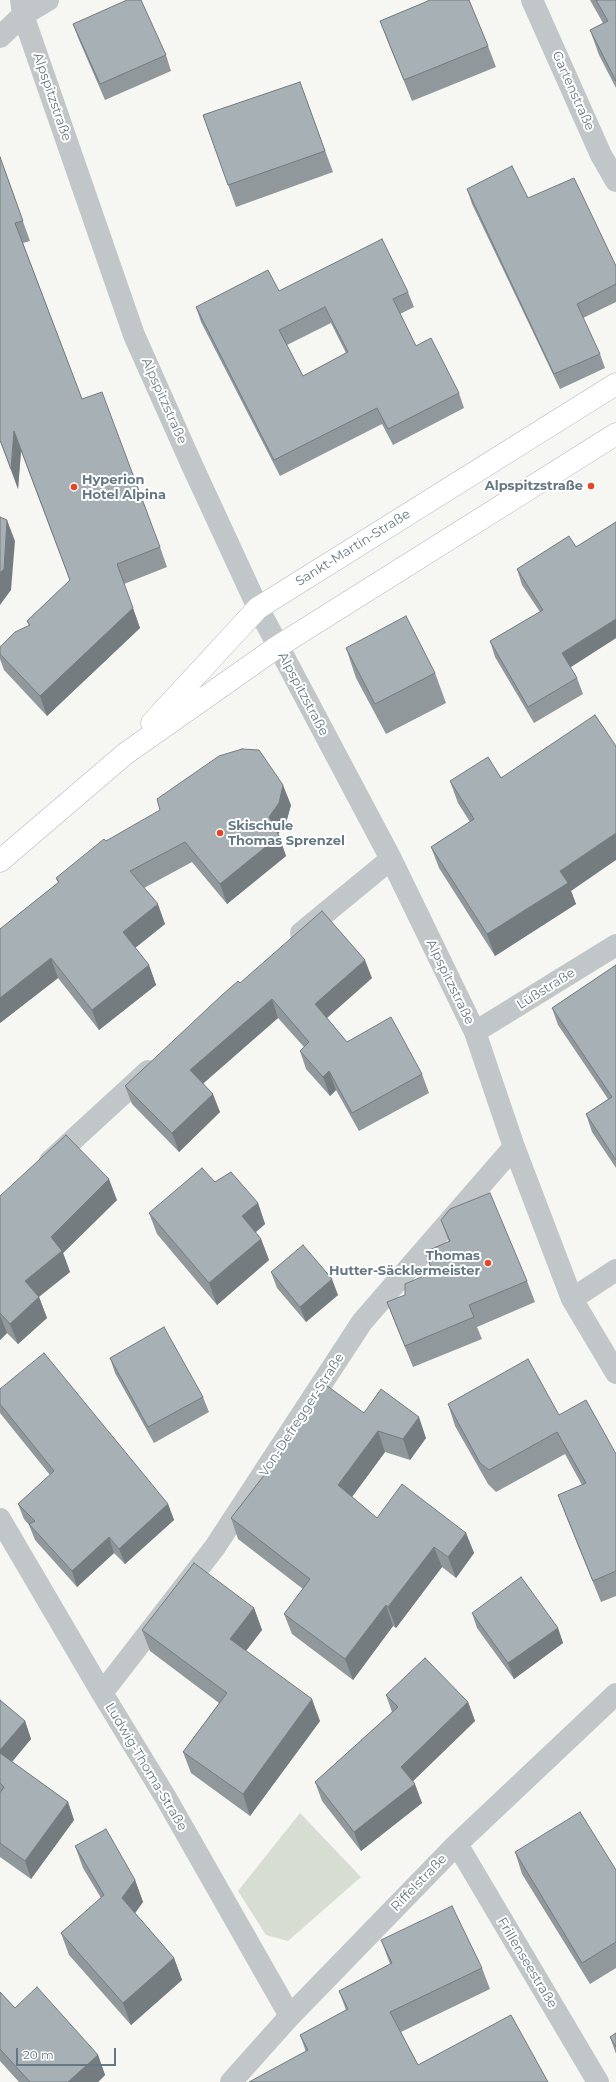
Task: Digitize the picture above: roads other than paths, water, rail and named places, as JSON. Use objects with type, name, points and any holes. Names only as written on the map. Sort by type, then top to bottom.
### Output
[{"type":"main road","name":"Sankt-Martin-Straße","points":[[125,754],[258,608],[616,384]]},
{"type":"main road","name":"Sankt-Martin-Straße","points":[[0,861],[125,754],[277,647],[616,434]]},
{"type":"street","points":[[0,37],[22,7],[48,0]]},
{"type":"street","name":"Gartenstraße","points":[[532,0],[601,155],[616,181]]},
{"type":"street","name":"Alpspitzstraße","points":[[22,7],[134,335],[191,463],[277,647],[391,859],[475,1032],[514,1147],[572,1299],[616,1373]]},
{"type":"street","points":[[284,947],[391,859]]},
{"type":"street","name":"Lüßstraße","points":[[475,1032],[616,945]]},
{"type":"street","points":[[35,1175],[162,1058]]},
{"type":"street","name":"Von-Defregger-Straße","points":[[102,1693],[215,1547],[362,1322],[514,1147]]},
{"type":"street","points":[[572,1299],[616,1270]]},
{"type":"street","name":"Ludwig-Thoma-Straße","points":[[0,1520],[166,1798],[290,2016]]},
{"type":"street","name":"Riffelstraße","points":[[231,2082],[290,2016],[457,1844],[616,1694]]},
{"type":"street","name":"Frillenseestraße","points":[[457,1844],[598,2082]]},
{"type":"place","name":"Alpspitzstraße","points":[[591,486]]},
{"type":"place","name":"Hyperion Hotel Alpina","points":[[74,487]]},
{"type":"place","name":"Skischule Thomas Sprenzel","points":[[220,833]]},
{"type":"place","name":"Thomas Hutter-Säcklermeister","points":[[488,1263]]}]
